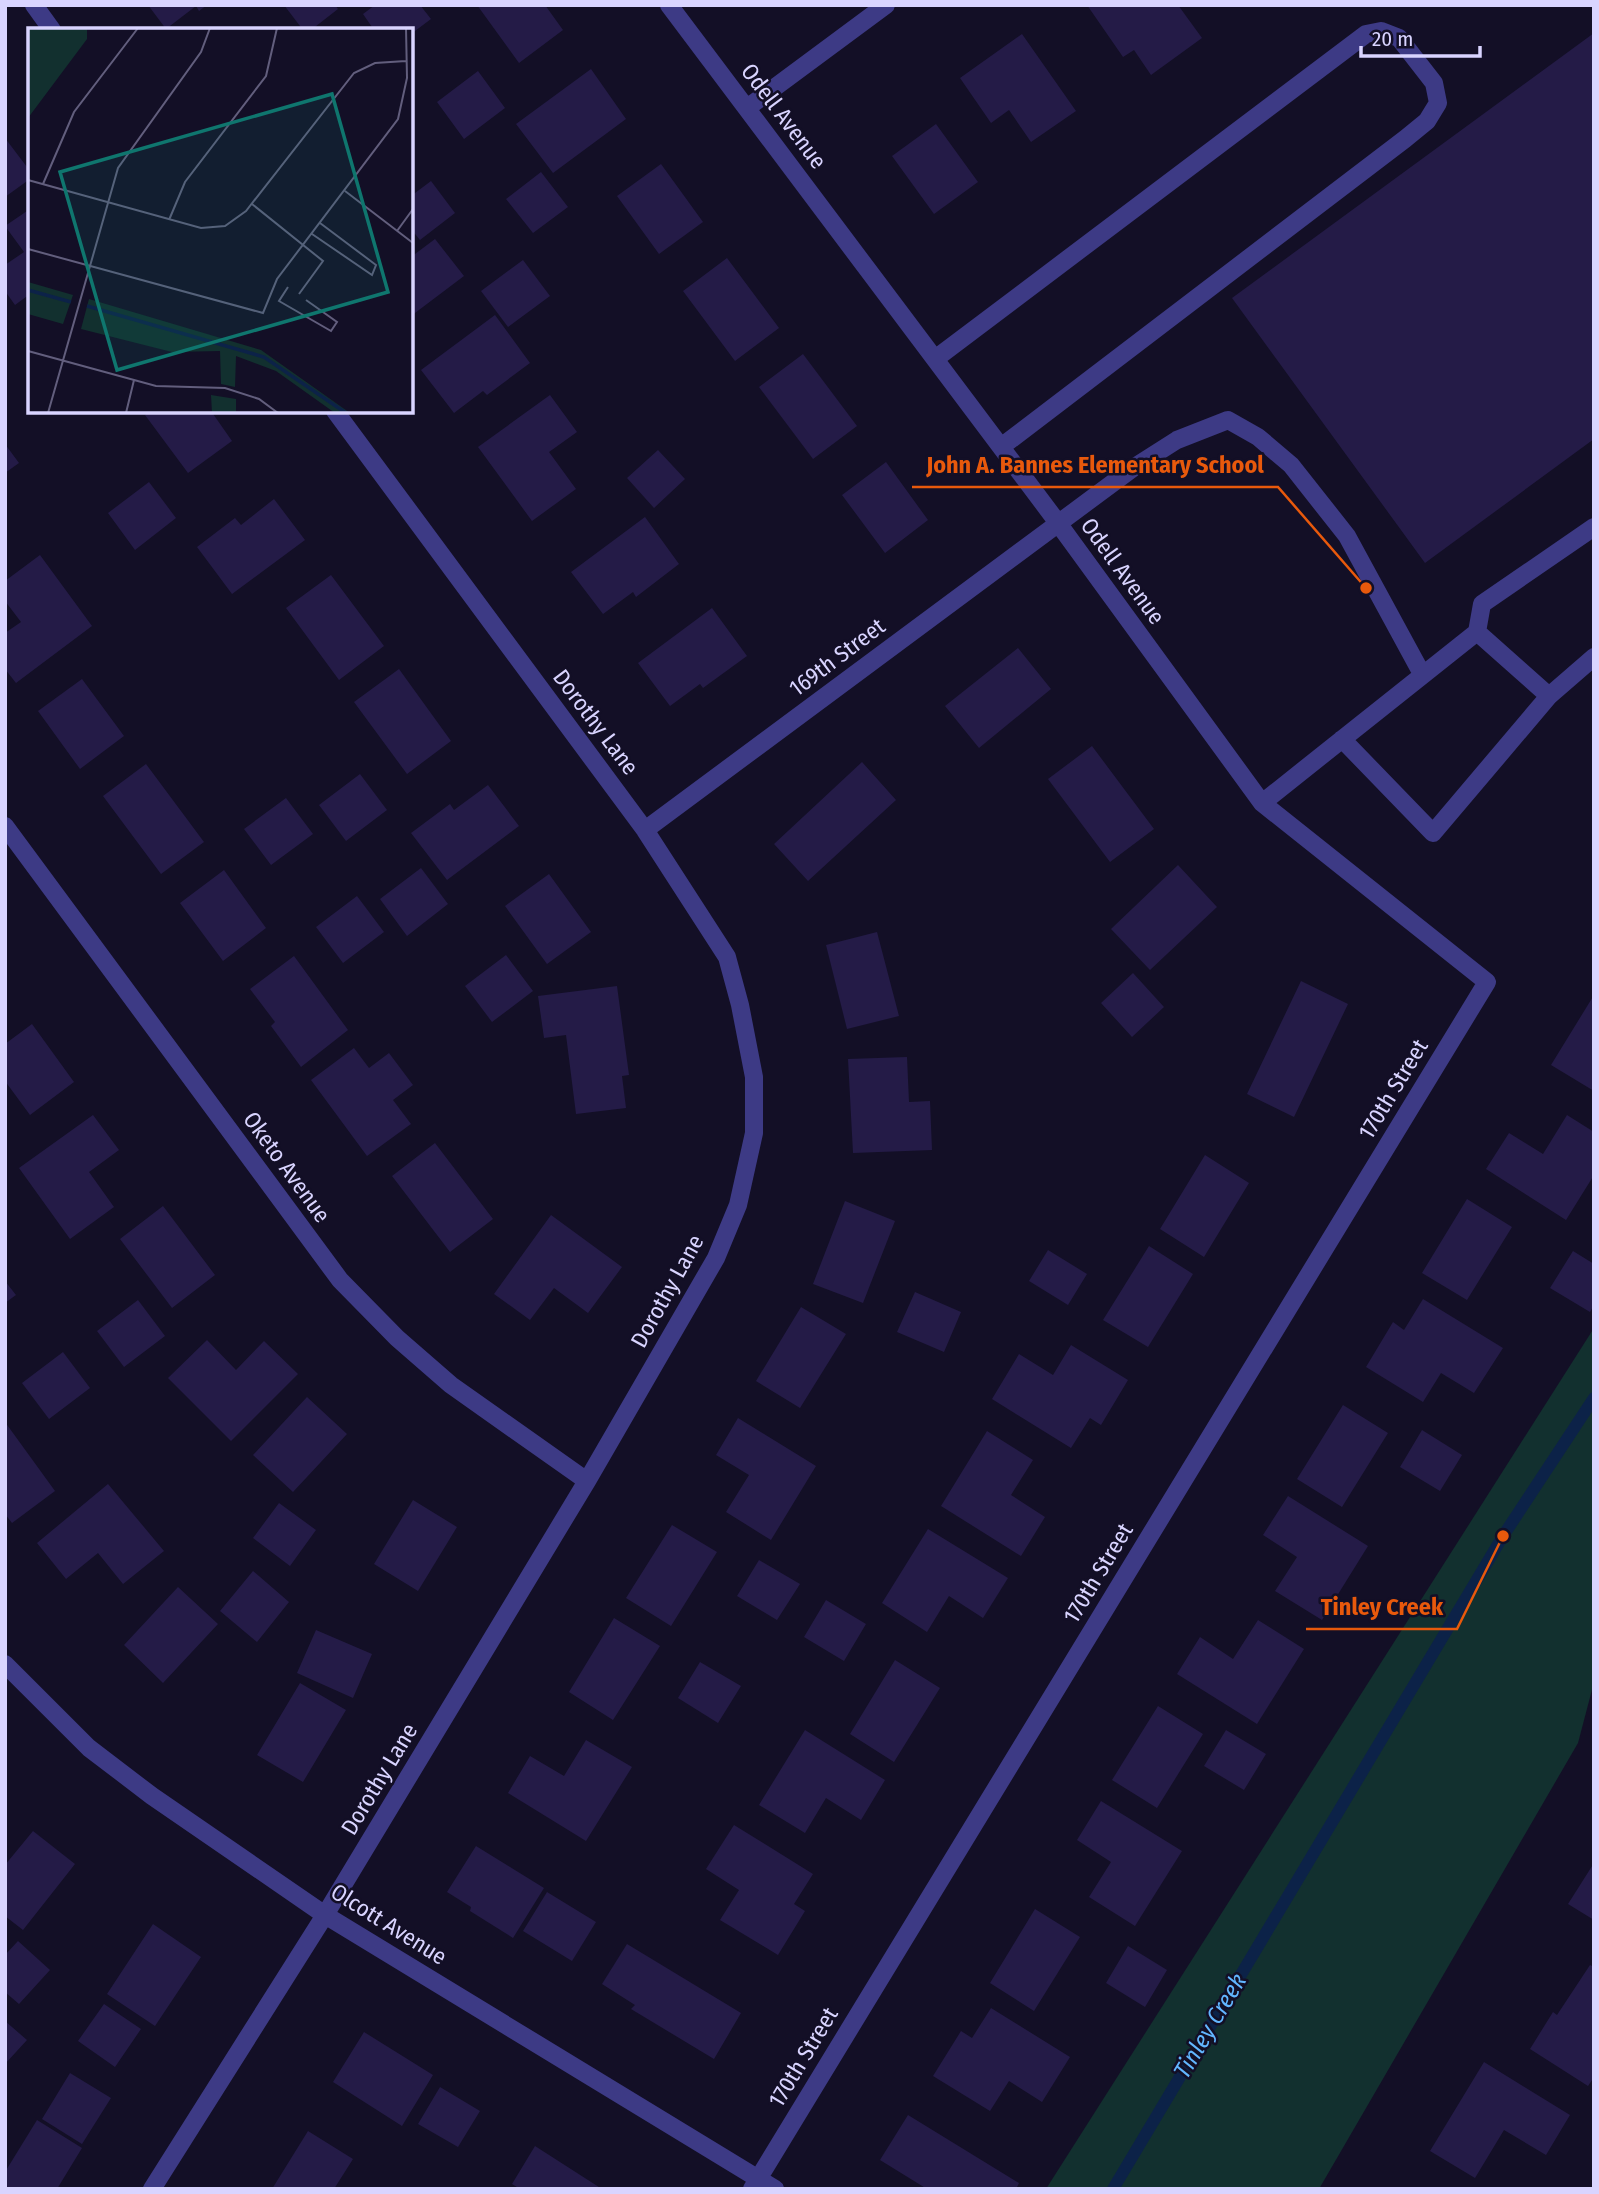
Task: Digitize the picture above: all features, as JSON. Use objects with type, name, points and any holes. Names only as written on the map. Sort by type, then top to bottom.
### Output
[{"type":"street","points":[[33,5],[50,28]]},
{"type":"street","name":"Odell Avenue","points":[[670,5],[1058,523],[1262,803],[1487,982]]},
{"type":"street","points":[[747,107],[886,5]]},
{"type":"street","points":[[934,359],[1366,34],[1381,31],[1399,38],[1434,83],[1438,103],[1427,121],[1000,447]]},
{"type":"street","name":"Dorothy Lane","points":[[152,2189],[325,1915],[587,1480],[716,1258],[738,1205],[754,1133],[754,1077],[740,1005],[727,957],[645,830],[336,413]]},
{"type":"street","name":"169th Street","points":[[645,830],[1133,468],[1177,440],[1228,420],[1258,437],[1291,465],[1347,536],[1422,674]]},
{"type":"street","points":[[1262,803],[1477,632],[1482,604],[1594,527]]},
{"type":"street","points":[[1477,632],[1549,696]]},
{"type":"street","points":[[1342,739],[1433,833],[1549,696],[1594,657]]},
{"type":"street","name":"Oketo Avenue","points":[[5,826],[340,1280],[397,1338],[451,1385],[587,1480]]},
{"type":"street","name":"170th Street","points":[[755,2183],[1487,982]]},
{"type":"street","name":"Olcott Avenue","points":[[5,1664],[89,1748],[152,1796],[325,1915],[755,2183],[775,2189]]},
{"type":"green space","points":[[1594,1328],[1594,1682],[1578,1743],[1319,2189],[1046,2189]]},
{"type":"building","points":[[148,5],[207,5],[199,11],[196,6],[165,28]]},
{"type":"building","points":[[284,5],[335,5],[338,9],[314,28],[301,28]]},
{"type":"building","points":[[375,5],[420,5],[431,19],[413,32],[413,28],[373,28],[363,14]]},
{"type":"building","points":[[477,5],[545,5],[563,30],[519,63]]},
{"type":"building","points":[[1087,5],[1178,5],[1202,38],[1151,75],[1134,50],[1123,57]]},
{"type":"building","points":[[1594,33],[1594,439],[1425,563],[1232,298]]},
{"type":"building","points":[[1022,34],[1076,111],[1031,142],[1009,110],[991,123],[960,78]]},
{"type":"building","points":[[591,69],[626,119],[553,173],[516,124]]},
{"type":"building","points":[[478,71],[505,108],[464,139],[437,102]]},
{"type":"building","points":[[936,124],[978,182],[934,214],[892,156]]},
{"type":"building","points":[[5,138],[28,168],[28,180],[5,197]]},
{"type":"building","points":[[661,164],[703,222],[659,254],[617,196]]},
{"type":"building","points":[[541,172],[568,207],[533,233],[506,199]]},
{"type":"building","points":[[431,181],[455,213],[420,240],[413,231],[413,194]]},
{"type":"building","points":[[28,210],[28,295],[15,305],[5,291],[5,265],[24,252],[5,226]]},
{"type":"building","points":[[435,239],[464,276],[413,314],[413,256]]},
{"type":"building","points":[[727,258],[779,328],[735,361],[683,291]]},
{"type":"building","points":[[523,260],[550,296],[508,327],[481,291]]},
{"type":"building","points":[[495,315],[530,363],[487,395],[483,391],[454,413],[421,370]]},
{"type":"building","points":[[803,354],[857,426],[813,459],[759,387]]},
{"type":"building","points":[[550,395],[577,432],[549,452],[576,489],[532,521],[478,447]]},
{"type":"building","points":[[212,413],[232,441],[188,473],[145,415]]},
{"type":"building","points":[[5,444],[19,463],[5,473]]},
{"type":"building","points":[[658,450],[685,479],[654,508],[627,478]]},
{"type":"building","points":[[886,462],[928,520],[885,553],[842,495]]},
{"type":"building","points":[[149,482],[176,518],[135,550],[108,513]]},
{"type":"building","points":[[274,499],[305,540],[232,594],[197,547],[235,518],[241,525]]},
{"type":"building","points":[[645,517],[679,564],[636,597],[633,592],[603,614],[571,572]]},
{"type":"building","points":[[40,555],[92,626],[16,683],[5,669],[5,633],[21,622],[5,601],[5,581]]},
{"type":"building","points":[[331,575],[384,646],[339,680],[286,608]]},
{"type":"building","points":[[712,608],[747,656],[703,688],[700,684],[670,706],[638,663]]},
{"type":"building","points":[[1018,648],[1051,689],[979,748],[945,706]]},
{"type":"building","points":[[399,669],[451,741],[407,774],[354,702]]},
{"type":"building","points":[[82,679],[124,736],[80,769],[38,711]]},
{"type":"building","points":[[1092,746],[1154,829],[1110,862],[1048,779]]},
{"type":"building","points":[[862,762],[896,800],[808,881],[774,844]]},
{"type":"building","points":[[146,764],[204,842],[161,874],[103,796]]},
{"type":"building","points":[[360,774],[387,810],[346,841],[319,805]]},
{"type":"building","points":[[488,785],[519,826],[447,880],[411,833],[450,804],[454,810]]},
{"type":"building","points":[[286,798],[313,834],[271,865],[244,829]]},
{"type":"building","points":[[1178,865],[1217,907],[1150,970],[1111,929]]},
{"type":"building","points":[[421,868],[448,904],[407,936],[380,899]]},
{"type":"building","points":[[224,870],[266,928],[223,961],[180,903]]},
{"type":"building","points":[[549,874],[591,932],[547,964],[505,906]]},
{"type":"building","points":[[357,896],[384,932],[343,963],[316,927]]},
{"type":"building","points":[[877,932],[899,1016],[847,1029],[826,945]]},
{"type":"building","points":[[506,955],[533,991],[492,1022],[465,986]]},
{"type":"building","points":[[294,956],[348,1030],[301,1067],[271,1026],[275,1022],[250,989]]},
{"type":"building","points":[[1133,973],[1164,1007],[1132,1037],[1101,1003]]},
{"type":"building","points":[[1301,981],[1348,1004],[1294,1117],[1247,1094]]},
{"type":"building","points":[[617,986],[629,1075],[622,1076],[626,1108],[576,1114],[566,1035],[544,1038],[538,996]]},
{"type":"building","points":[[1594,995],[1594,1091],[1551,1065]]},
{"type":"building","points":[[32,1024],[74,1082],[30,1115],[5,1081],[5,1044]]},
{"type":"building","points":[[354,1048],[369,1068],[389,1053],[413,1085],[393,1100],[411,1124],[367,1156],[311,1080]]},
{"type":"building","points":[[907,1057],[909,1102],[930,1101],[932,1150],[853,1153],[848,1059]]},
{"type":"building","points":[[93,1115],[119,1150],[89,1172],[114,1207],[70,1239],[19,1168]]},
{"type":"building","points":[[1567,1115],[1594,1132],[1594,1175],[1566,1220],[1486,1169],[1509,1133],[1543,1154]]},
{"type":"building","points":[[435,1143],[493,1219],[450,1252],[392,1176]]},
{"type":"building","points":[[1205,1155],[1249,1183],[1204,1257],[1160,1229]]},
{"type":"building","points":[[1467,1199],[1512,1227],[1467,1300],[1422,1273]]},
{"type":"building","points":[[845,1201],[895,1221],[863,1303],[813,1284]]},
{"type":"building","points":[[163,1206],[215,1275],[172,1308],[120,1239]]},
{"type":"building","points":[[551,1215],[622,1267],[588,1313],[554,1288],[530,1320],[494,1294]]},
{"type":"building","points":[[1149,1246],[1193,1274],[1148,1347],[1103,1320]]},
{"type":"building","points":[[1048,1250],[1087,1274],[1068,1305],[1029,1281]]},
{"type":"building","points":[[1573,1251],[1594,1264],[1594,1305],[1590,1312],[1550,1288]]},
{"type":"building","points":[[5,1281],[16,1295],[5,1303]]},
{"type":"building","points":[[915,1292],[961,1312],[944,1352],[897,1332]]},
{"type":"building","points":[[1423,1299],[1503,1348],[1474,1393],[1441,1373],[1423,1402],[1366,1367],[1393,1322],[1404,1330]]},
{"type":"building","points":[[138,1300],[165,1336],[124,1367],[97,1331]]},
{"type":"building","points":[[801,1307],[846,1334],[800,1408],[756,1381]]},
{"type":"building","points":[[207,1340],[236,1370],[264,1341],[298,1374],[231,1441],[168,1378]]},
{"type":"building","points":[[1071,1345],[1128,1380],[1101,1425],[1090,1418],[1071,1448],[992,1399],[1019,1354],[1053,1375]]},
{"type":"building","points":[[63,1352],[90,1388],[49,1419],[22,1383]]},
{"type":"building","points":[[307,1397],[347,1434],[293,1492],[253,1455]]},
{"type":"building","points":[[1343,1405],[1388,1433],[1342,1507],[1297,1479]]},
{"type":"building","points":[[738,1418],[816,1466],[771,1540],[726,1512],[749,1475],[716,1455]]},
{"type":"building","points":[[5,1422],[55,1491],[12,1523],[5,1514]]},
{"type":"building","points":[[1422,1430],[1462,1455],[1440,1491],[1400,1467]]},
{"type":"building","points":[[987,1431],[1033,1460],[1011,1495],[1045,1517],[1021,1556],[941,1506]]},
{"type":"building","points":[[108,1484],[164,1551],[123,1584],[98,1553],[66,1579],[37,1543]]},
{"type":"building","points":[[1288,1496],[1368,1546],[1322,1620],[1275,1591],[1297,1557],[1263,1535]]},
{"type":"building","points":[[413,1500],[457,1527],[418,1591],[374,1564]]},
{"type":"building","points":[[279,1503],[316,1530],[290,1566],[253,1538]]},
{"type":"building","points":[[672,1525],[717,1552],[671,1626],[626,1598]]},
{"type":"building","points":[[928,1529],[1008,1578],[983,1618],[949,1596],[927,1632],[882,1603]]},
{"type":"building","points":[[759,1560],[800,1584],[777,1620],[737,1596]]},
{"type":"building","points":[[253,1571],[289,1602],[257,1642],[220,1611]]},
{"type":"building","points":[[178,1587],[218,1624],[163,1683],[124,1645]]},
{"type":"building","points":[[826,1600],[866,1624],[844,1661],[804,1637]]},
{"type":"building","points":[[614,1618],[660,1646],[613,1720],[569,1692]]},
{"type":"building","points":[[1258,1620],[1304,1649],[1257,1724],[1177,1674],[1200,1637],[1233,1659]]},
{"type":"building","points":[[316,1630],[372,1654],[353,1698],[297,1673]]},
{"type":"building","points":[[895,1660],[940,1688],[894,1762],[850,1734]]},
{"type":"building","points":[[700,1662],[741,1686],[718,1723],[678,1698]]},
{"type":"building","points":[[300,1683],[346,1710],[303,1782],[257,1755]]},
{"type":"building","points":[[1158,1706],[1203,1734],[1157,1808],[1112,1780]]},
{"type":"building","points":[[805,1730],[885,1780],[861,1820],[826,1798],[805,1833],[759,1805]]},
{"type":"building","points":[[1226,1730],[1266,1754],[1244,1790],[1204,1766]]},
{"type":"building","points":[[586,1740],[632,1767],[586,1841],[508,1793],[530,1756],[564,1776]]},
{"type":"building","points":[[1101,1801],[1182,1851],[1135,1926],[1089,1897],[1111,1862],[1077,1840]]},
{"type":"building","points":[[734,1825],[813,1874],[794,1904],[805,1911],[778,1955],[720,1920],[739,1890],[706,1869]]},
{"type":"building","points":[[33,1831],[75,1864],[23,1930],[5,1916],[5,1865]]},
{"type":"building","points":[[476,1846],[544,1888],[513,1938],[470,1911],[471,1907],[447,1892]]},
{"type":"building","points":[[1594,1863],[1594,1920],[1568,1904]]},
{"type":"building","points":[[547,1892],[596,1922],[572,1961],[523,1931]]},
{"type":"building","points":[[1035,1909],[1080,1937],[1034,2011],[990,1983]]},
{"type":"building","points":[[153,1924],[201,1957],[155,2026],[107,1994]]},
{"type":"building","points":[[18,1941],[50,1970],[19,2004],[5,1992],[5,1955]]},
{"type":"building","points":[[627,1944],[741,2013],[714,2059],[631,2009],[635,2005],[602,1984]]},
{"type":"building","points":[[1128,1946],[1167,1970],[1145,2007],[1106,1983]]},
{"type":"building","points":[[1590,1965],[1594,1967],[1594,2077],[1588,2086],[1530,2049],[1553,2012],[1557,2015]]},
{"type":"building","points":[[104,2004],[141,2029],[115,2067],[78,2041]]},
{"type":"building","points":[[991,2008],[1070,2057],[1042,2102],[1009,2081],[990,2111],[933,2076],[961,2031],[972,2038]]},
{"type":"building","points":[[5,2021],[27,2040],[5,2064]]},
{"type":"building","points":[[364,2032],[433,2075],[402,2126],[333,2082]]},
{"type":"building","points":[[1484,2062],[1570,2115],[1546,2155],[1504,2130],[1475,2178],[1430,2151]]},
{"type":"building","points":[[70,2073],[111,2098],[82,2144],[42,2119]]},
{"type":"building","points":[[440,2087],[480,2111],[458,2147],[418,2124]]},
{"type":"building","points":[[908,2115],[1019,2183],[1016,2189],[927,2189],[880,2160]]},
{"type":"building","points":[[37,2120],[82,2148],[57,2189],[7,2189],[5,2172]]},
{"type":"building","points":[[308,2131],[353,2159],[334,2189],[272,2189]]},
{"type":"building","points":[[535,2146],[602,2189],[520,2189],[512,2184]]},
{"type":"waterway","name":"Tinley Creek","points":[[1113,2189],[1503,1536],[1594,1398]]},
{"type":"place","name":"John A. Bannes Elementary School","points":[[1366,588]]},
{"type":"place","name":"Tinley Creek","points":[[1503,1536]]}]
